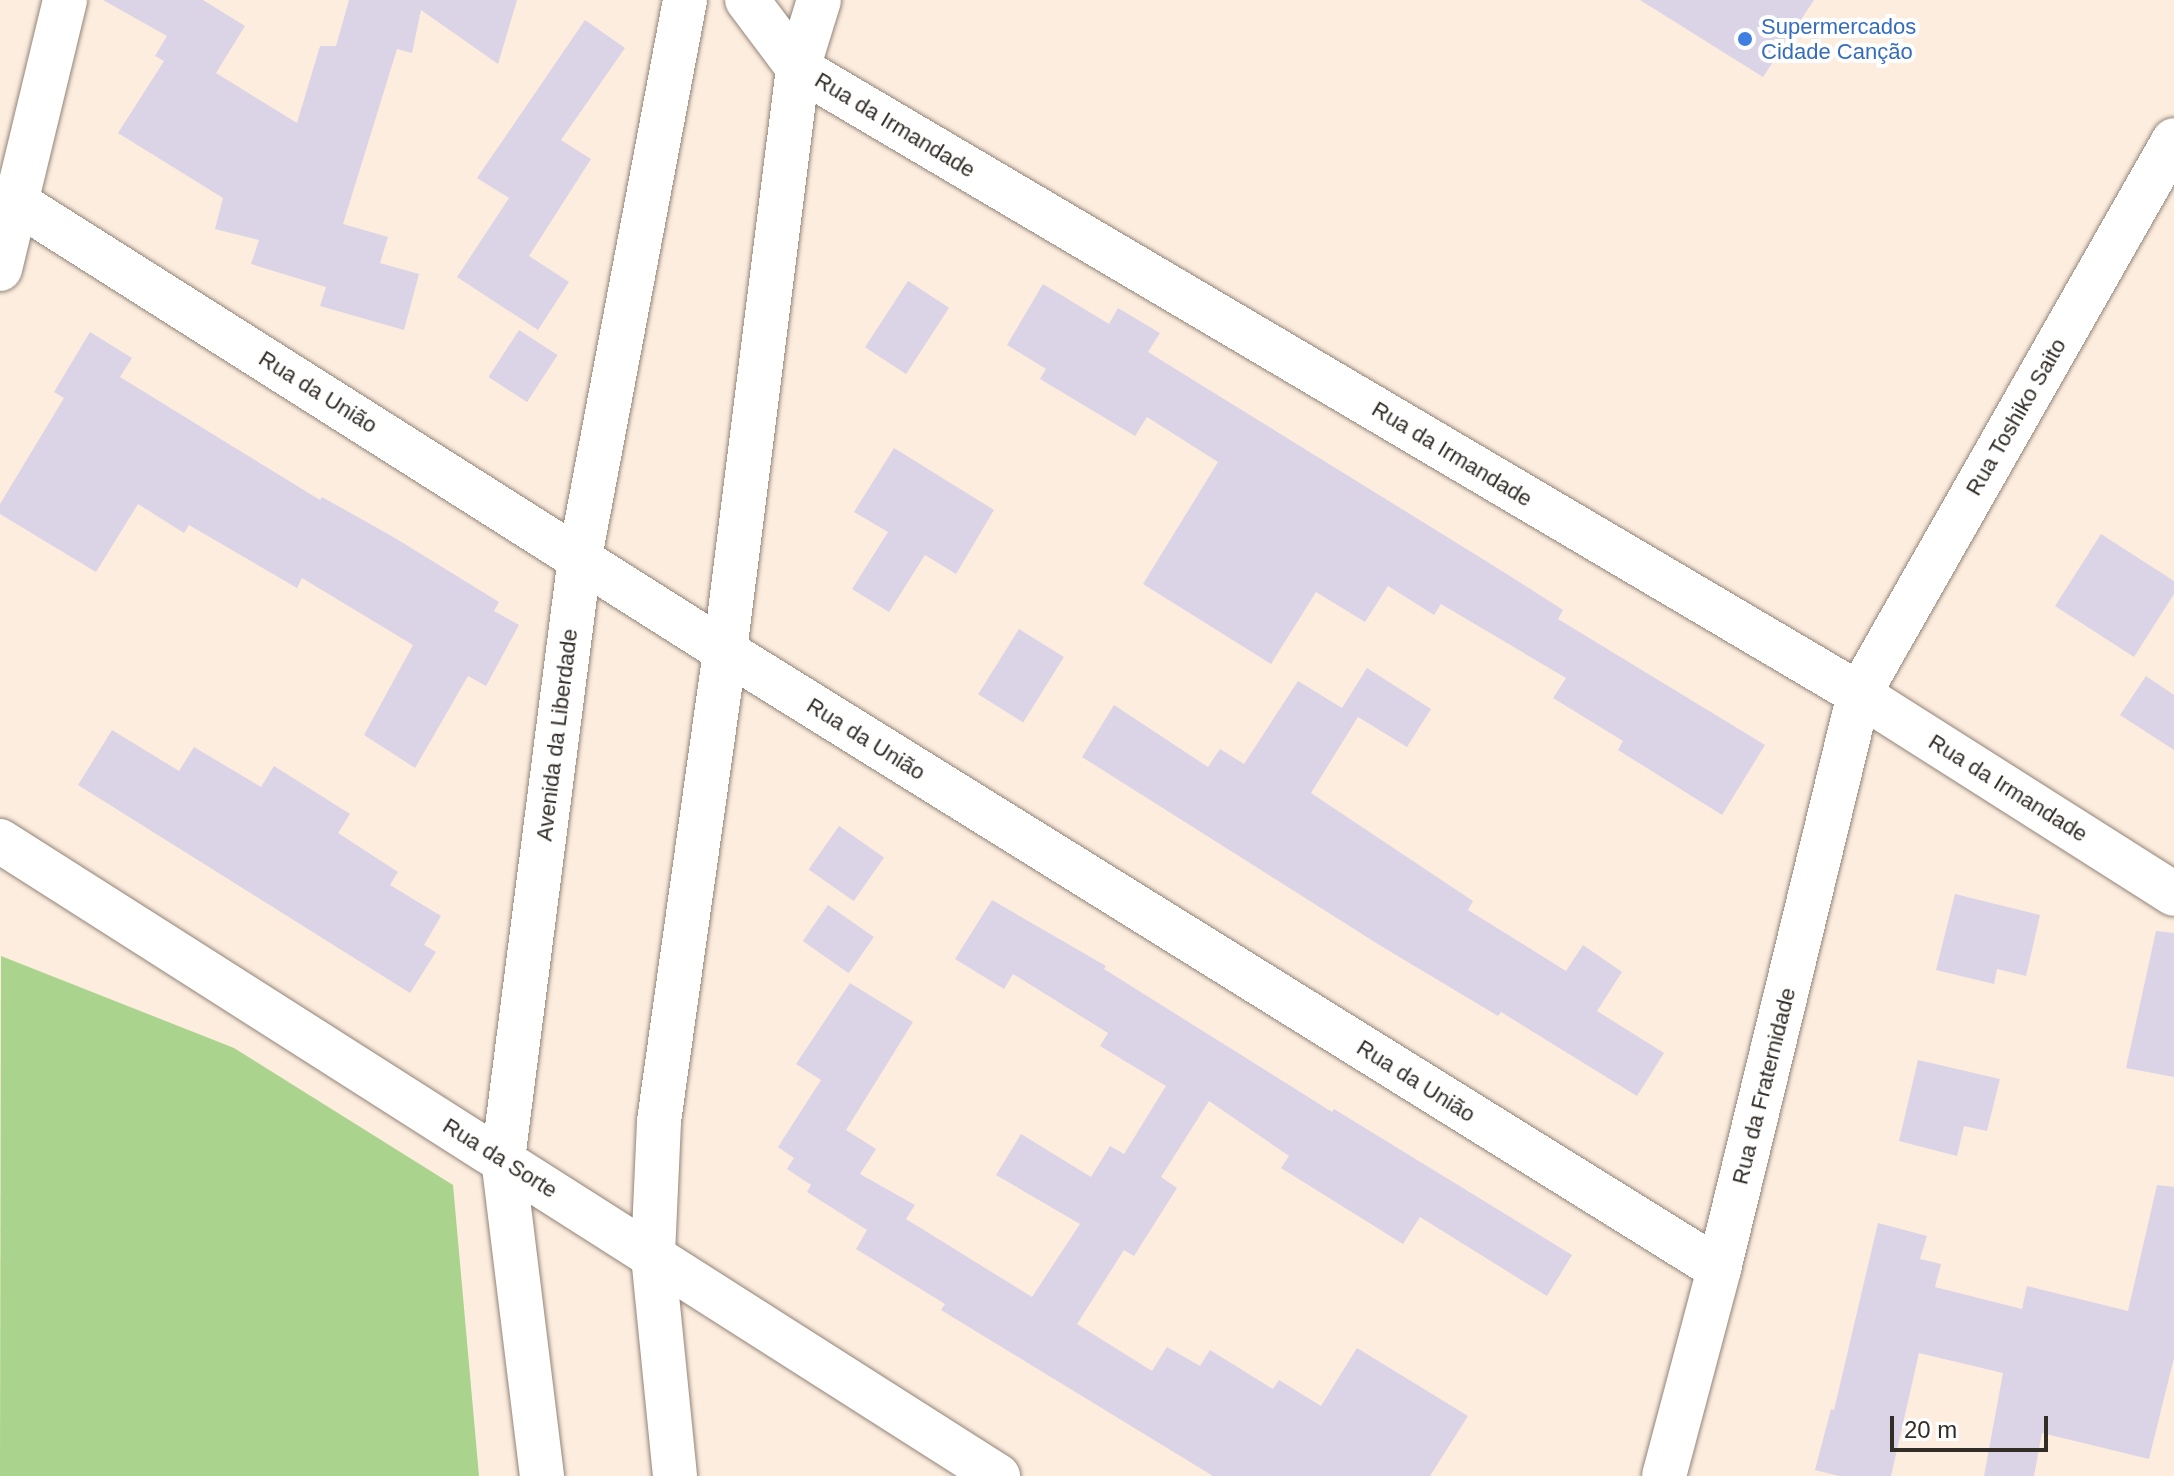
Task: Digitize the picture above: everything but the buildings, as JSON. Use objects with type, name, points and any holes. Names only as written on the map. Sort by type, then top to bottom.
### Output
[{"type":"street","points":[[0,269],[65,0]]},
{"type":"street","name":"Avenida da Liberdade","points":[[542,1476],[503,1159],[580,557],[685,0]]},
{"type":"street","name":"Rua da Irmandade","points":[[747,0],[798,68],[1859,694],[2174,894]]},
{"type":"street","points":[[675,1476],[653,1254],[659,1121],[725,651],[798,68],[819,0]]},
{"type":"street","name":"Rua Toshiko Saito","points":[[1859,694],[2174,140]]},
{"type":"street","name":"Rua da União","points":[[16,202],[725,651],[1719,1269]]},
{"type":"street","name":"Rua da Fraternidade","points":[[1664,1476],[1719,1269],[1859,694]]},
{"type":"street","name":"Rua da Sorte","points":[[0,841],[998,1476]]},
{"type":"green space","points":[[1,956],[234,1048],[453,1185],[479,1476],[0,1476]]},
{"type":"place","name":"Supermercados Cidade Canção","points":[[1745,39]]}]
